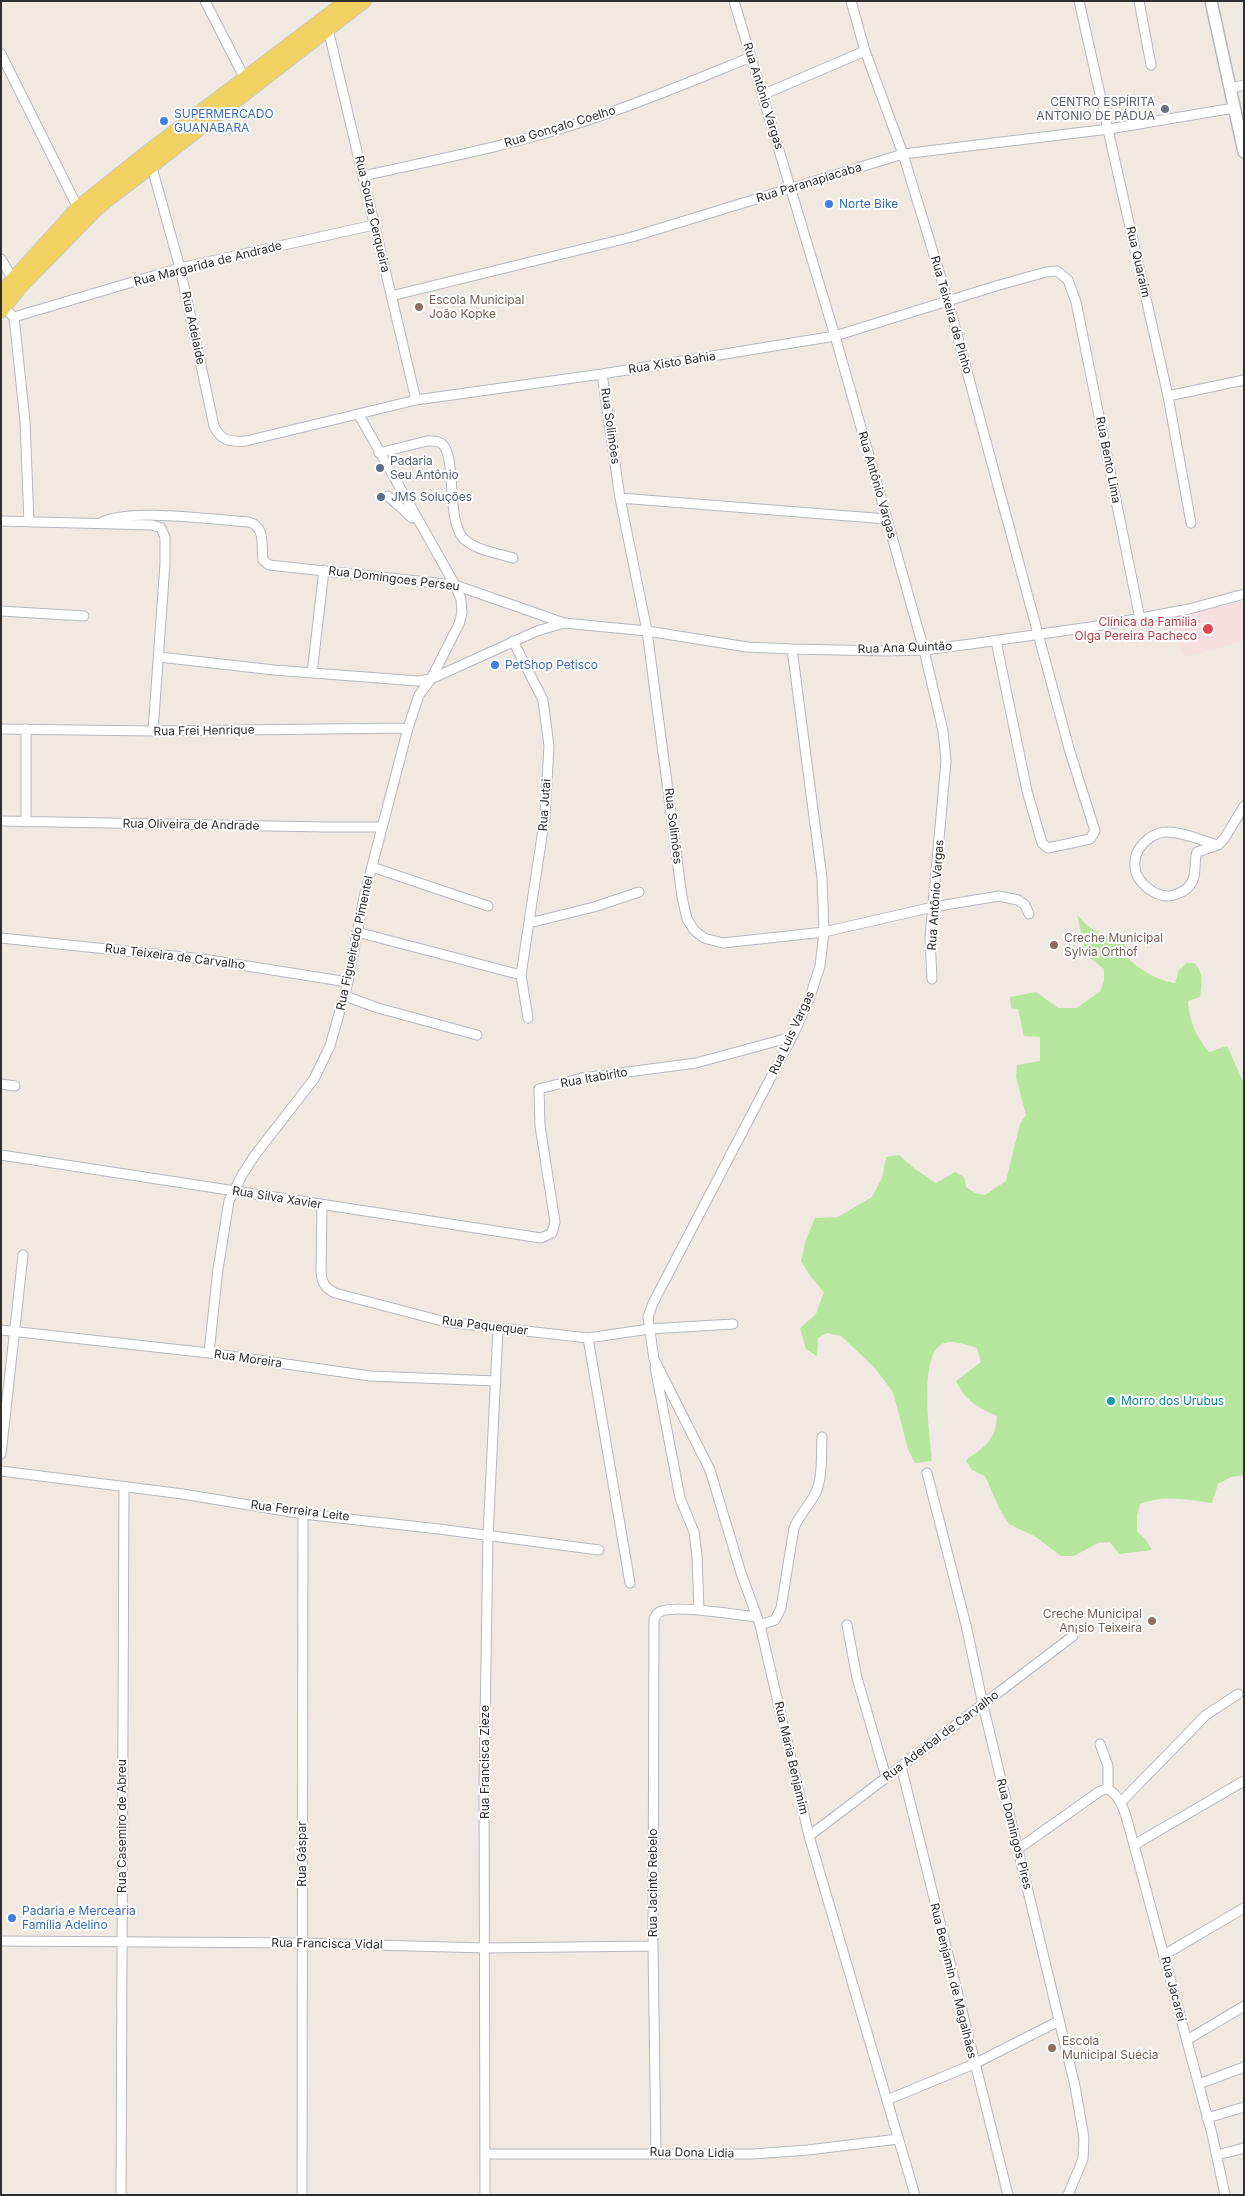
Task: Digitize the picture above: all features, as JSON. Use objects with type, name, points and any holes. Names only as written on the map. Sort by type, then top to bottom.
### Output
[{"type":"main road","points":[[6,312],[16,283],[78,208],[347,1]]},
{"type":"main road","points":[[1,293],[16,283],[97,208],[151,164],[364,1]]},
{"type":"street","points":[[206,1],[245,79]]},
{"type":"street","name":"Rua Antônio Vargas","points":[[734,1],[887,519],[924,650],[943,731],[946,761],[930,938],[932,979]]},
{"type":"street","name":"Rua Teixeira de Pinho","points":[[851,1],[865,51],[902,154],[948,300],[1037,634],[1070,752],[1095,831],[1090,839],[1048,848],[1042,843],[1028,791],[996,641]]},
{"type":"street","name":"Rua Quaraim","points":[[1079,1],[1168,396],[1191,524]]},
{"type":"street","points":[[1139,1],[1151,65]]},
{"type":"street","points":[[1211,1],[1244,152]]},
{"type":"street","name":"Rua Souza Cerqueira","points":[[328,29],[416,400]]},
{"type":"street","points":[[762,95],[865,51]]},
{"type":"street","points":[[1,54],[78,208]]},
{"type":"street","name":"Rua Gonçalo Coelho","points":[[363,176],[509,144],[588,120],[667,92],[751,57]]},
{"type":"street","points":[[1230,88],[1244,86]]},
{"type":"street","name":"Rua Paranapiacaba","points":[[390,296],[632,238],[902,154],[1108,129],[1234,108]]},
{"type":"street","name":"Rua Adelaide","points":[[151,164],[180,268],[214,426],[217,434],[229,442],[246,441]]},
{"type":"street","name":"Rua Margarida de Andrade","points":[[6,312],[180,268],[374,225]]},
{"type":"street","points":[[1,259],[16,283]]},
{"type":"street","name":"Rua Xisto Bahia","points":[[246,441],[416,400],[602,374],[834,336],[948,300],[1046,272],[1057,272],[1068,280],[1076,302]]},
{"type":"street","name":"Rua Bento Lima","points":[[1076,302],[1140,618]]},
{"type":"street","points":[[6,312],[25,421],[29,522]]},
{"type":"street","name":"Rua Solimões","points":[[602,374],[620,498],[647,631],[682,897],[687,919],[694,930],[704,938],[723,943],[824,932],[933,907],[999,896],[1018,900],[1024,905],[1029,914]]},
{"type":"street","points":[[1168,396],[1244,380]]},
{"type":"street","name":"Rua Figueiredo Pimentel","points":[[209,1353],[226,1211],[233,1191],[255,1156],[323,1064],[345,996],[372,867],[408,728],[419,695],[431,679],[459,624],[462,613],[461,599],[455,585],[358,415]]},
{"type":"street","points":[[379,453],[434,441],[442,444],[448,454],[456,518],[462,536],[473,546],[513,558]]},
{"type":"street","name":"Rua Figueiredo Pimentel","points":[[388,496],[421,527]]},
{"type":"street","points":[[620,498],[887,519]]},
{"type":"street","name":"Rua Domingoes Perseu","points":[[100,523],[109,518],[136,515],[249,522],[257,525],[262,535],[263,560],[268,565],[455,585],[564,622]]},
{"type":"street","points":[[1,521],[152,525],[161,528],[165,537],[153,731]]},
{"type":"street","points":[[312,673],[324,570]]},
{"type":"street","name":"Rua Ana Quintão","points":[[564,622],[647,631],[747,647],[924,650],[996,641],[1140,618],[1189,609],[1244,594]]},
{"type":"street","points":[[1,611],[84,616]]},
{"type":"street","points":[[159,657],[398,680],[431,679],[549,626],[564,622]]},
{"type":"street","name":"Rua Jutai","points":[[513,642],[543,700],[549,746],[545,816],[521,975],[528,1018]]},
{"type":"street","name":"Rua Luis Vargas","points":[[649,1329],[648,1317],[653,1303],[792,1037],[809,1000],[817,975],[824,932],[822,878],[792,649]]},
{"type":"street","name":"Rua Frei Henrique","points":[[1,729],[153,731],[408,728]]},
{"type":"street","points":[[26,729],[26,822]]},
{"type":"street","points":[[1218,845],[1164,832],[1153,836],[1142,844],[1136,856],[1134,867],[1141,881],[1150,890],[1169,896],[1183,892],[1190,885],[1195,875],[1197,852],[1218,845],[1231,829],[1244,806]]},
{"type":"street","name":"Rua Oliveira de Andrade","points":[[1,821],[382,827]]},
{"type":"street","points":[[372,867],[488,906]]},
{"type":"street","points":[[529,923],[594,907],[639,892]]},
{"type":"street","points":[[357,932],[521,975]]},
{"type":"street","name":"Rua Teixeira de Carvalho","points":[[1,938],[203,959],[348,982]]},
{"type":"street","points":[[345,996],[378,1008],[477,1035]]},
{"type":"street","name":"Rua Itabirito","points":[[552,1233],[555,1222],[540,1126],[539,1089],[582,1078],[696,1063],[741,1049],[792,1037]]},
{"type":"street","points":[[1,1084],[14,1086]]},
{"type":"street","name":"Rua Silva Xavier","points":[[1,1155],[541,1238],[552,1233]]},
{"type":"street","name":"Rua Paquequer","points":[[322,1205],[321,1272],[322,1281],[327,1289],[421,1317],[498,1330],[588,1338],[649,1329],[733,1324]]},
{"type":"street","points":[[1,1454],[23,1255]]},
{"type":"street","name":"Rua Maria Benjamim","points":[[649,1329],[654,1359],[710,1470],[741,1574],[758,1621],[809,1836],[915,2195]]},
{"type":"street","name":"Rua Moreira","points":[[1,1330],[209,1353],[370,1376],[496,1382]]},
{"type":"street","name":"Rua Francisca Zieze","points":[[485,2195],[484,1786],[488,1536],[498,1330]]},
{"type":"street","points":[[588,1338],[630,1583]]},
{"type":"street","points":[[654,1359],[680,1498],[694,1532],[698,1565],[699,1610],[758,1621],[775,1620],[781,1608],[794,1528],[797,1520],[816,1491],[819,1482],[822,1437]]},
{"type":"street","name":"Rua Ferreira Leite","points":[[1,1471],[183,1494],[303,1514],[599,1550]]},
{"type":"street","name":"Rua Domingos Pires","points":[[927,1473],[966,1625],[983,1705],[1075,2086],[1084,2138],[1083,2159],[1068,2195]]},
{"type":"street","name":"Rua Casemiro de Abreu","points":[[121,2195],[124,1487]]},
{"type":"street","name":"Rua Gáspar","points":[[302,2195],[303,1514]]},
{"type":"street","name":"Rua Jacinto Rebelo","points":[[656,2152],[653,1946],[653,1634],[656,1614],[665,1610],[699,1610]]},
{"type":"street","points":[[847,1625],[857,1678],[886,1777]]},
{"type":"street","name":"Rua Aderbal de Carvalho","points":[[809,1836],[1073,1636]]},
{"type":"street","points":[[1121,1802],[1206,1715],[1238,1694]]},
{"type":"street","points":[[1018,1849],[1100,1790],[1108,1789],[1108,1766],[1100,1744]]},
{"type":"street","name":"Rua Benjamin de Magalhães","points":[[901,1766],[1008,2195]]},
{"type":"street","points":[[1134,1844],[1244,1780]]},
{"type":"street","name":"Rua Jacareí","points":[[1108,1789],[1113,1791],[1121,1802],[1134,1844],[1199,2084],[1217,2154],[1225,2195]]},
{"type":"street","points":[[1164,1955],[1244,1908]]},
{"type":"street","name":"Rua Francisca Vidal","points":[[1,1941],[302,1943],[485,1948],[653,1946]]},
{"type":"street","points":[[1187,2040],[1244,2006]]},
{"type":"street","points":[[887,2100],[974,2064],[1059,2021]]},
{"type":"street","points":[[1199,2084],[1244,2068]]},
{"type":"street","points":[[1207,2118],[1244,2108]]},
{"type":"street","name":"Rua Dona Lidia","points":[[485,2154],[784,2152],[898,2139]]},
{"type":"street","points":[[1217,2154],[1244,2148]]},
{"type":"shaded area","name":"Clínica da Família Olga Pereira Pacheco","points":[[1244,601],[1244,641],[1186,657],[1175,640],[1170,618]]},
{"type":"green space","points":[[1077,915],[1090,928],[1124,944],[1128,949],[1125,955],[1135,965],[1162,980],[1175,983],[1179,970],[1186,963],[1194,963],[1201,974],[1202,983],[1200,997],[1188,1001],[1194,1028],[1200,1041],[1209,1052],[1227,1046],[1244,1083],[1244,1475],[1231,1477],[1218,1484],[1212,1503],[1167,1498],[1140,1504],[1137,1515],[1137,1531],[1152,1550],[1119,1554],[1110,1542],[1098,1543],[1074,1556],[1061,1556],[1036,1537],[1009,1524],[1000,1510],[985,1476],[972,1470],[966,1460],[979,1451],[992,1437],[997,1416],[973,1403],[964,1394],[956,1381],[981,1362],[977,1348],[950,1342],[942,1344],[935,1351],[930,1364],[927,1398],[932,1461],[915,1463],[908,1449],[893,1392],[874,1367],[841,1336],[827,1333],[818,1338],[817,1356],[806,1349],[800,1328],[816,1314],[824,1292],[811,1277],[801,1261],[806,1239],[815,1218],[838,1217],[872,1197],[882,1178],[886,1157],[899,1155],[915,1169],[936,1183],[955,1172],[964,1177],[966,1187],[975,1193],[985,1195],[1006,1181],[1020,1124],[1026,1115],[1016,1077],[1017,1065],[1040,1061],[1040,1037],[1024,1036],[1018,1009],[1011,1008],[1010,997],[1036,992],[1058,1008],[1076,1008],[1100,992],[1104,981],[1104,969],[1086,955]]},
{"type":"place","name":"CENTRO ESPÍRITA ANTONIO DE PÁDUA","points":[[1165,109]]},
{"type":"place","name":"SUPERMERCADO GUANABARA","points":[[164,121]]},
{"type":"place","name":"Norte Bike","points":[[829,204]]},
{"type":"place","name":"Escola Municipal João Kopke","points":[[419,307]]},
{"type":"place","name":"Padaria Seu Antônio","points":[[380,468]]},
{"type":"place","name":"JMS Soluções","points":[[381,497]]},
{"type":"place","name":"Clínica da Família Olga Pereira Pacheco","points":[[1208,629]]},
{"type":"place","name":"PetShop Petisco","points":[[495,665]]},
{"type":"place","name":"Creche Municipal Sylvia Orthof","points":[[1054,945]]},
{"type":"place","name":"Morro dos Urubus","points":[[1111,1401]]},
{"type":"place","name":"Creche Municipal An¡sio Teixeira","points":[[1152,1621]]},
{"type":"place","name":"Padaria e Mercearia Família Adelino","points":[[12,1918]]},
{"type":"place","name":"Escola Municipal Suécia","points":[[1052,2048]]}]
